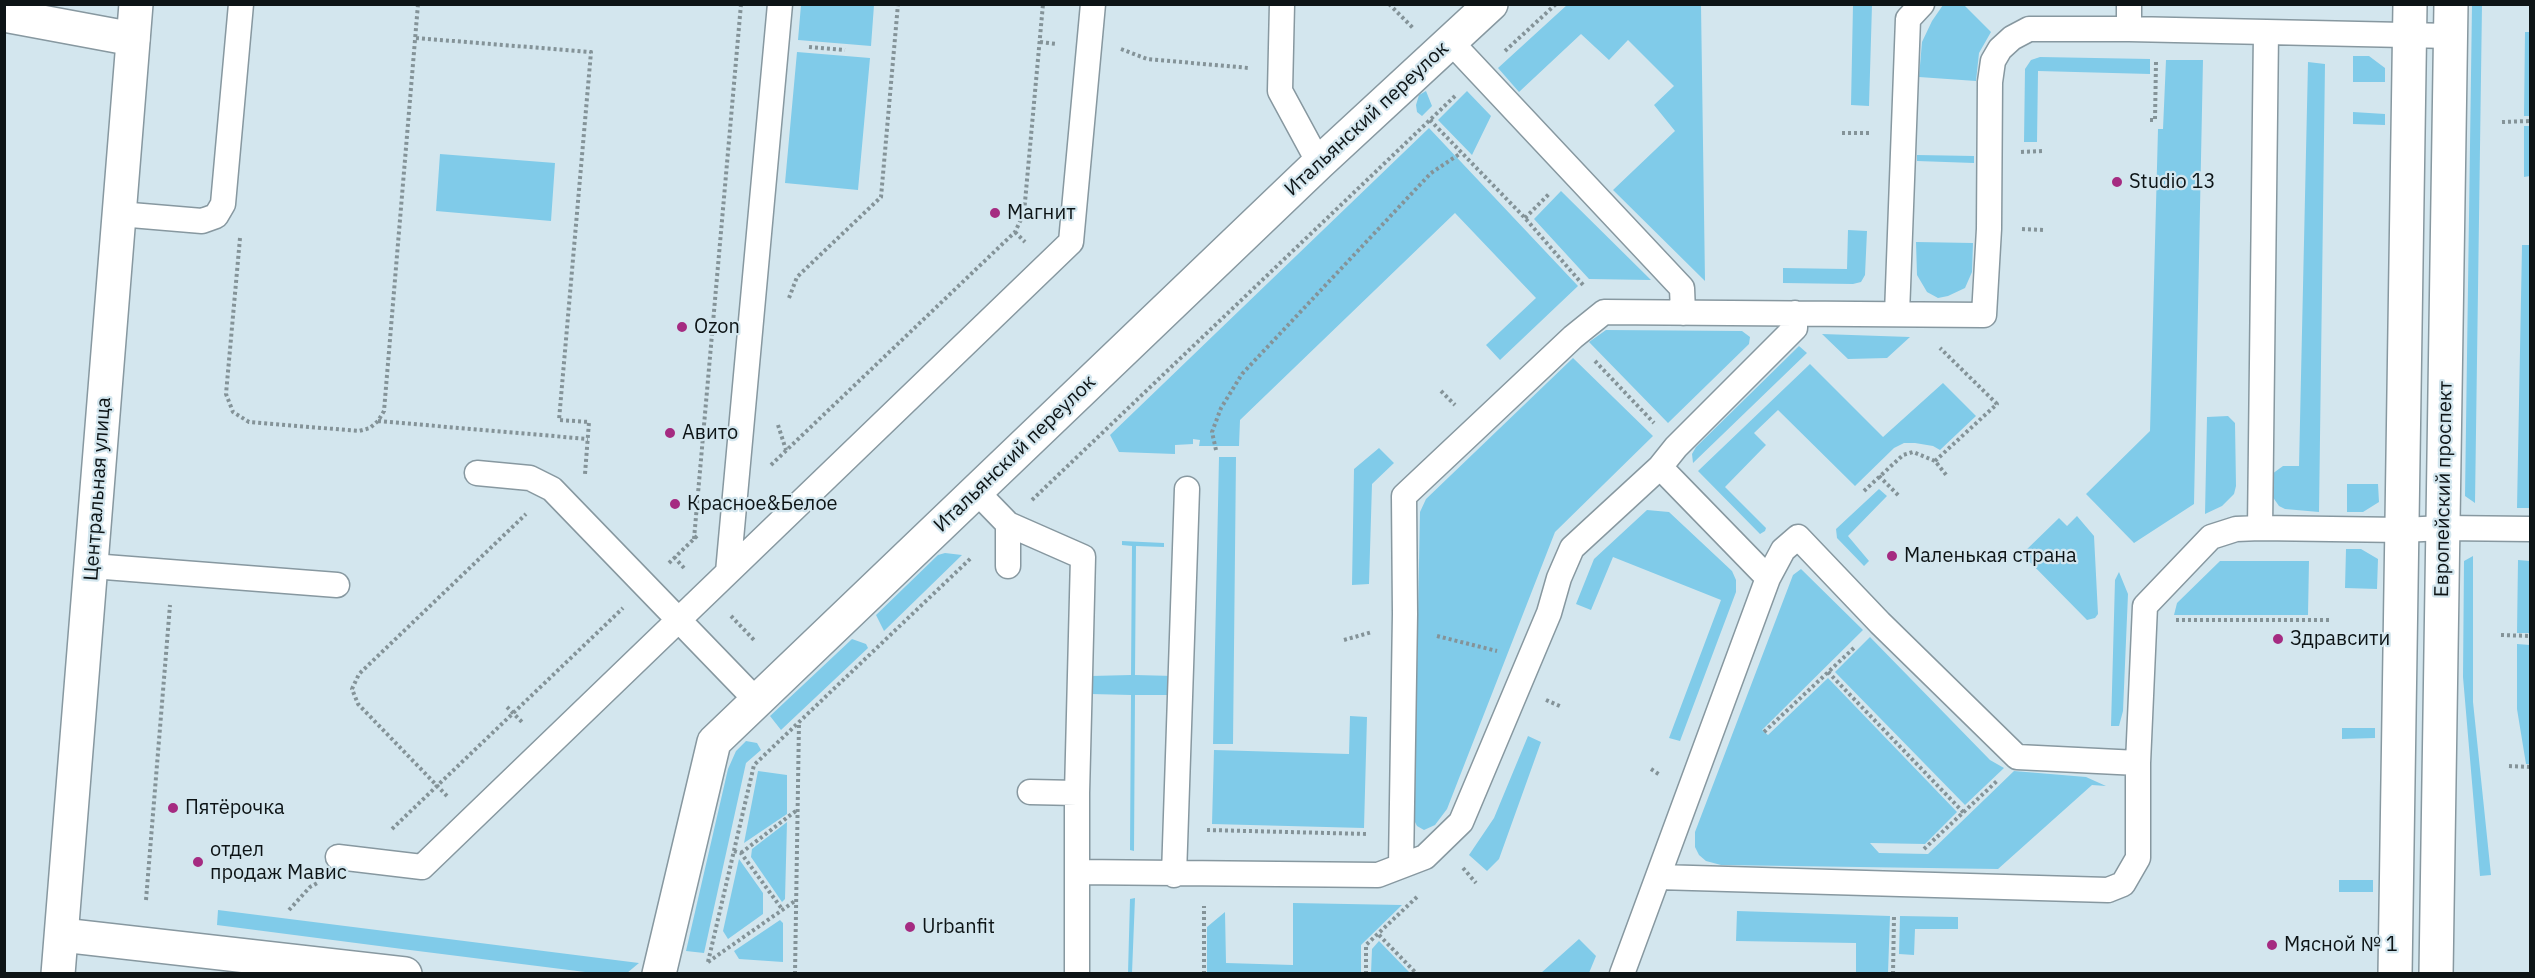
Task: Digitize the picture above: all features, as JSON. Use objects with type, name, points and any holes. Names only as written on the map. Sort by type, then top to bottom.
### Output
[{"type":"street","name":"Центральная улица","points":[[58,974],[136,4]]},
{"type":"street","name":"Итальянский переулок","points":[[659,974],[714,742],[1319,163],[1491,4]]},
{"type":"street","points":[[4,15],[133,39]]},
{"type":"street","points":[[2395,974],[2410,20]]},
{"type":"street","name":"Европейский проспект","points":[[2436,974],[2451,20]]},
{"type":"street","points":[[62,935],[349,970],[405,974]]},
{"type":"lane","points":[[119,214],[202,221],[216,216],[223,204],[241,4]]},
{"type":"lane","points":[[728,572],[780,4]]},
{"type":"lane","points":[[338,857],[422,867],[1071,242],[1093,4]]},
{"type":"lane","points":[[1282,4],[1280,91],[1319,163]]},
{"type":"lane","points":[[1897,314],[1908,19],[1922,4]]},
{"type":"lane","points":[[2129,4],[2129,29]]},
{"type":"lane","points":[[1401,866],[1405,614],[1404,496],[1573,338],[1604,312],[1984,315],[1989,229],[1990,82],[1993,61],[2000,49],[2012,38],[2029,30],[2129,29],[2266,32],[2410,20],[2451,20]]},
{"type":"lane","points":[[2260,528],[2266,32]]},
{"type":"lane","points":[[1451,42],[1682,288],[1683,313]]},
{"type":"lane","points":[[1077,872],[1378,876],[1425,857],[1461,822],[1549,613],[1559,578],[1572,548],[1660,467],[1676,447],[1795,328],[1795,313]]},
{"type":"lane","points":[[1660,467],[1768,578]]},
{"type":"lane","points":[[477,473],[530,478],[552,489],[757,701]]},
{"type":"lane","points":[[1174,875],[1187,489]]},
{"type":"lane","points":[[976,492],[1008,524],[1083,557],[1077,794],[1077,974]]},
{"type":"lane","points":[[1008,524],[1008,566]]},
{"type":"lane","points":[[1658,878],[2108,890],[2123,884],[2138,858],[2138,763],[2145,606],[2211,537],[2236,529],[2260,528],[2402,531],[2444,528],[2530,529]]},
{"type":"lane","points":[[1622,974],[1768,578],[1783,550],[1798,537],[1880,623],[2017,757],[2138,763]]},
{"type":"lane","points":[[92,566],[337,585]]},
{"type":"lane","points":[[1030,792],[1077,794]]},
{"type":"path","points":[[240,230],[226,394],[233,412],[249,422],[359,431],[370,428],[384,411],[418,4]]},
{"type":"path","points":[[694,538],[741,4]]},
{"type":"path","points":[[788,307],[789,296],[797,277],[881,197],[898,4]]},
{"type":"path","points":[[417,805],[1015,232],[1024,213],[1043,4]]},
{"type":"path","points":[[1389,4],[1417,32]]},
{"type":"path","points":[[1502,55],[1556,4]]},
{"type":"path","points":[[416,38],[591,52],[559,420],[589,422],[584,486],[574,485],[552,489],[359,674],[352,689],[358,704],[470,820]]},
{"type":"path","points":[[1127,50],[1147,59],[1281,71]]},
{"type":"path","points":[[2151,120],[2155,120],[2157,54]]},
{"type":"path","points":[[1027,505],[1464,87]]},
{"type":"path","points":[[1430,120],[1525,218],[1585,286]]},
{"type":"path","points":[[2502,122],[2530,121]]},
{"type":"path","points":[[1842,133],[1875,133]]},
{"type":"path","points":[[2018,152],[2044,151]]},
{"type":"path","points":[[1216,450],[1212,432],[1221,408],[1242,375],[1431,173],[1461,153]]},
{"type":"path","points":[[1525,218],[1553,190]]},
{"type":"path","points":[[1935,461],[1997,404],[1939,348]]},
{"type":"path","points":[[1591,356],[1660,430]]},
{"type":"path","points":[[1441,391],[1459,409]]},
{"type":"path","points":[[778,417],[777,428],[786,450]]},
{"type":"path","points":[[378,421],[588,439]]},
{"type":"path","points":[[1864,492],[1903,455],[1913,452],[1935,461],[1947,476]]},
{"type":"path","points":[[1879,476],[1899,497]]},
{"type":"path","points":[[796,900],[708,962],[754,765],[971,558]]},
{"type":"path","points":[[146,900],[170,595]]},
{"type":"path","points":[[2167,620],[2329,620]]},
{"type":"path","points":[[1764,732],[1880,623]]},
{"type":"path","points":[[1344,640],[1375,631]]},
{"type":"path","points":[[1428,634],[1508,654]]},
{"type":"path","points":[[2501,635],[2530,636]]},
{"type":"path","points":[[1828,672],[1964,813]]},
{"type":"path","points":[[795,974],[799,722]]},
{"type":"path","points":[[1916,849],[1926,849],[2009,770],[2017,757]]},
{"type":"path","points":[[2509,766],[2530,767]]},
{"type":"path","points":[[741,853],[797,810]]},
{"type":"path","points":[[1207,830],[1368,834]]},
{"type":"path","points":[[734,851],[741,853],[782,909]]},
{"type":"path","points":[[1456,861],[1476,883]]},
{"type":"path","points":[[1204,974],[1206,875]]},
{"type":"path","points":[[289,910],[310,887]]},
{"type":"path","points":[[1366,974],[1366,945],[1419,896]]},
{"type":"path","points":[[1893,974],[1894,912]]},
{"type":"path","points":[[1379,935],[1417,974]]},
{"type":"shaded area","points":[[2482,4],[2475,503],[2465,496],[2472,5]]},
{"type":"shaded area","points":[[801,5],[874,5],[871,46],[798,40]]},
{"type":"shaded area","points":[[1567,5],[1701,5],[1705,281],[1613,190],[1675,131],[1654,105],[1674,86],[1628,40],[1609,60],[1581,34],[1519,92],[1498,68]]},
{"type":"shaded area","points":[[1853,5],[1872,5],[1869,106],[1851,105]]},
{"type":"shaded area","points":[[1943,5],[1964,5],[1991,32],[1979,53],[1976,81],[1919,77],[1922,42]]},
{"type":"shaded area","points":[[2525,32],[2530,32],[2530,116],[2524,116]]},
{"type":"shaded area","points":[[797,52],[870,58],[858,190],[785,183]]},
{"type":"shaded area","points":[[2353,56],[2369,56],[2385,68],[2385,82],[2353,82]]},
{"type":"shaded area","points":[[2040,57],[2150,59],[2150,74],[2038,71],[2037,142],[2024,142],[2025,69],[2031,60]]},
{"type":"shaded area","points":[[2166,60],[2203,60],[2194,504],[2134,543],[2086,494],[2150,431],[2158,129],[2163,129]]},
{"type":"shaded area","points":[[2308,62],[2325,64],[2319,512],[2285,509],[2279,506],[2272,496],[2272,474],[2283,466],[2299,466]]},
{"type":"shaded area","points":[[1426,91],[1432,106],[1422,116],[1417,112],[1416,105],[1419,95]]},
{"type":"shaded area","points":[[1467,91],[1491,116],[1472,155],[1438,120]]},
{"type":"shaded area","points":[[2353,112],[2385,114],[2385,125],[2353,124]]},
{"type":"shaded area","points":[[2524,126],[2530,126],[2530,176],[2524,177]]},
{"type":"shaded area","points":[[1429,128],[1578,286],[1500,360],[1486,345],[1536,298],[1455,213],[1240,420],[1239,446],[1199,446],[1200,440],[1193,439],[1193,444],[1175,445],[1175,454],[1119,452],[1110,435]]},
{"type":"shaded area","points":[[440,154],[555,163],[551,221],[436,211]]},
{"type":"shaded area","points":[[1917,155],[1974,156],[1974,163],[1917,161]]},
{"type":"shaded area","points":[[1561,191],[1651,280],[1589,279],[1534,219]]},
{"type":"shaded area","points":[[1848,230],[1867,231],[1865,275],[1861,282],[1853,284],[1783,283],[1783,268],[1847,269]]},
{"type":"shaded area","points":[[1916,242],[1973,243],[1972,272],[1965,288],[1938,298],[1927,292],[1917,275]]},
{"type":"shaded area","points":[[2522,245],[2530,245],[2530,508],[2517,508]]},
{"type":"shaded area","points":[[1606,330],[1742,331],[1750,337],[1749,344],[1668,423],[1589,342]]},
{"type":"shaded area","points":[[1822,334],[1910,337],[1887,358],[1848,359]]},
{"type":"shaded area","points":[[1799,346],[1807,353],[1693,463],[1692,454],[1696,447]]},
{"type":"shaded area","points":[[1573,358],[1653,436],[1555,532],[1447,809],[1435,825],[1424,830],[1417,826],[1414,820],[1420,512],[1426,499]]},
{"type":"shaded area","points":[[1810,364],[1883,437],[1943,383],[1976,416],[1940,450],[1933,446],[1915,443],[1904,443],[1894,448],[1855,486],[1778,410],[1754,433],[1766,445],[1725,487],[1766,528],[1760,534],[1698,471]]},
{"type":"shaded area","points":[[2228,416],[2235,423],[2236,486],[2234,494],[2222,506],[2205,514],[2207,417]]},
{"type":"shaded area","points":[[1379,448],[1394,463],[1372,484],[1369,584],[1352,585],[1354,469]]},
{"type":"shaded area","points":[[1219,457],[1236,457],[1233,744],[1213,744]]},
{"type":"shaded area","points":[[2347,484],[2378,484],[2379,502],[2363,512],[2347,512]]},
{"type":"shaded area","points":[[1879,489],[1887,496],[1848,536],[1869,561],[1864,566],[1837,538],[1836,529]]},
{"type":"shaded area","points":[[1647,510],[1669,512],[1732,571],[1736,580],[1736,592],[1680,741],[1669,738],[1721,600],[1613,557],[1591,610],[1576,604],[1594,559]]},
{"type":"shaded area","points":[[2077,516],[2094,536],[2098,614],[2095,618],[2087,620],[2022,554],[2059,518],[2067,526]]},
{"type":"shaded area","points":[[1122,541],[1164,543],[1164,547],[1136,546],[1135,675],[1174,676],[1174,695],[1135,695],[1134,851],[1130,850],[1131,695],[1091,694],[1091,676],[1131,675],[1132,546],[1122,545]]},
{"type":"shaded area","points":[[2346,549],[2361,549],[2378,559],[2377,589],[2345,588]]},
{"type":"shaded area","points":[[945,553],[962,555],[884,631],[876,615],[938,555]]},
{"type":"shaded area","points":[[2473,556],[2473,702],[2491,875],[2480,876],[2463,677],[2464,561]]},
{"type":"shaded area","points":[[2518,560],[2530,561],[2530,633],[2517,633]]},
{"type":"shaded area","points":[[2220,561],[2309,561],[2308,615],[2174,615],[2177,603]]},
{"type":"shaded area","points":[[1801,569],[1863,630],[1762,730],[1768,735],[1828,678],[1957,812],[1925,844],[1870,843],[1879,853],[1928,854],[2014,771],[2086,777],[2106,786],[2092,785],[1998,869],[1721,865],[1706,861],[1695,847],[1695,832],[1793,575]]},
{"type":"shaded area","points":[[2119,572],[2128,594],[2123,711],[2119,726],[2111,726],[2115,580]]},
{"type":"shaded area","points":[[1870,637],[1990,760],[2004,768],[1965,805],[1835,672]]},
{"type":"shaded area","points":[[852,639],[866,644],[868,648],[781,730],[770,716]]},
{"type":"shaded area","points":[[2517,644],[2530,645],[2530,764],[2526,764],[2517,709]]},
{"type":"shaded area","points":[[1350,716],[1367,717],[1364,828],[1212,824],[1214,750],[1349,754]]},
{"type":"shaded area","points":[[2342,728],[2375,728],[2375,738],[2342,739]]},
{"type":"shaded area","points":[[1528,736],[1541,742],[1499,859],[1487,871],[1469,855],[1494,818]]},
{"type":"shaded area","points":[[746,741],[757,743],[761,750],[746,763],[704,953],[686,951],[728,769],[736,751]]},
{"type":"shaded area","points":[[758,771],[787,775],[787,814],[744,843]]},
{"type":"shaded area","points":[[787,822],[785,899],[782,902],[751,857],[752,849]]},
{"type":"shaded area","points":[[739,859],[763,893],[763,914],[728,939],[723,931]]},
{"type":"shaded area","points":[[2339,880],[2373,880],[2373,892],[2339,892]]},
{"type":"shaded area","points":[[1135,898],[1132,973],[1128,973],[1130,899]]},
{"type":"shaded area","points":[[1293,903],[1402,905],[1361,945],[1361,973],[1207,973],[1207,927],[1225,912],[1226,963],[1293,965]]},
{"type":"shaded area","points":[[218,910],[639,963],[627,973],[601,974],[410,950],[217,925]]},
{"type":"shaded area","points":[[1737,911],[1890,916],[1888,973],[1856,973],[1856,943],[1736,941]]},
{"type":"shaded area","points":[[1900,916],[1958,917],[1958,929],[1915,929],[1914,955],[1899,954]]},
{"type":"shaded area","points":[[780,920],[783,923],[783,962],[739,959],[734,951]]},
{"type":"shaded area","points":[[1579,939],[1596,956],[1589,973],[1541,973]]},
{"type":"shaded area","points":[[1379,941],[1410,973],[1371,973],[1372,949]]},
{"type":"place","name":"Studio 13","points":[[2117,182]]},
{"type":"place","name":"Магнит","points":[[995,213]]},
{"type":"place","name":"Ozon","points":[[682,327]]},
{"type":"place","name":"Авито","points":[[670,433]]},
{"type":"place","name":"Красное&Белое","points":[[675,504]]},
{"type":"place","name":"Маленькая страна","points":[[1892,556]]},
{"type":"place","name":"Здравсити","points":[[2278,639]]},
{"type":"place","name":"Пятёрочка","points":[[173,808]]},
{"type":"place","name":"отдел продаж Мавис","points":[[198,862]]},
{"type":"place","name":"Urbanfit","points":[[910,927]]},
{"type":"place","name":"Мясной № 1","points":[[2272,945]]}]
